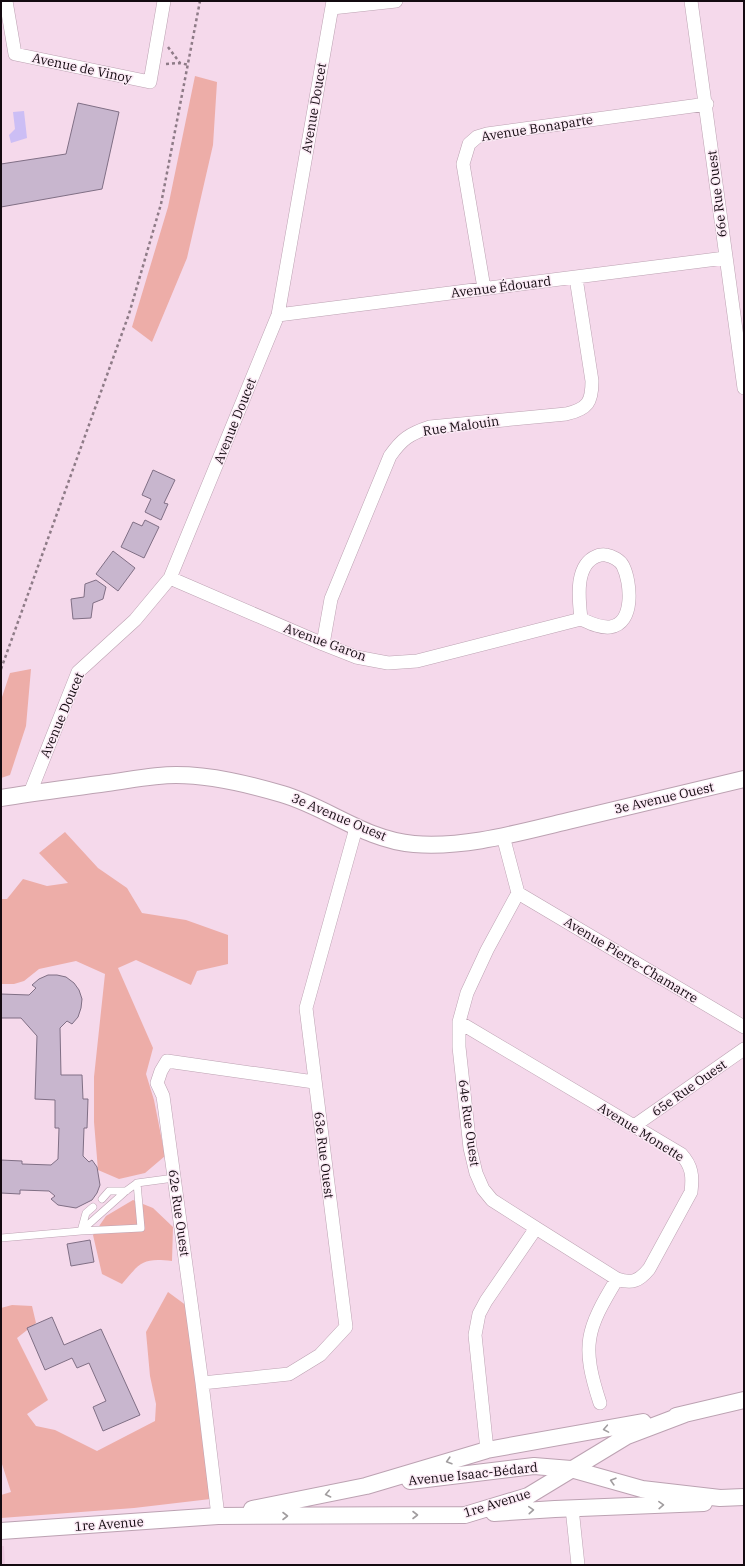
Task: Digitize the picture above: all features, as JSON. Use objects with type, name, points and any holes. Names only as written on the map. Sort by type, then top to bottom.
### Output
[{"type":"street","name":"Avenue de Vinoy","points":[[6,1],[15,54],[150,82],[153,66]]},
{"type":"street","points":[[153,66],[164,1]]},
{"type":"street","points":[[332,4],[396,1]]},
{"type":"street","name":"66e Rue Ouest","points":[[691,1],[744,388]]},
{"type":"street","name":"Avenue Doucet","points":[[30,793],[78,672],[135,620],[170,578],[278,315],[332,4]]},
{"type":"street","name":"Avenue Bonaparte","points":[[484,288],[463,164],[469,144],[477,137],[487,134],[706,104]]},
{"type":"street","name":"Avenue Édouard","points":[[278,315],[725,258]]},
{"type":"street","name":"Rue Malouin","points":[[323,644],[330,598],[390,456],[400,441],[412,433],[430,427],[566,414],[577,412],[587,405],[592,395],[592,381],[576,278]]},
{"type":"street","points":[[602,554],[613,556],[622,565],[628,581],[630,597],[628,610],[622,621],[612,627],[598,626],[581,619],[581,578],[585,566],[591,558],[602,554]]},
{"type":"street","name":"Avenue Garon","points":[[170,578],[356,657],[388,663],[417,661],[581,619]]},
{"type":"street","name":"3e Avenue Ouest","points":[[1,798],[162,776],[176,775],[211,777],[284,794],[319,808],[356,828],[384,838],[412,844],[453,845],[503,836],[744,779]]},
{"type":"street","name":"63e Rue Ouest","points":[[202,1383],[289,1374],[320,1355],[346,1327],[314,1082],[306,1008],[356,828]]},
{"type":"street","points":[[503,836],[518,893]]},
{"type":"street","name":"64e Rue Ouest","points":[[518,893],[487,950],[467,994],[460,1022],[460,1062],[470,1148],[476,1173],[483,1189],[492,1200],[536,1228]]},
{"type":"street","name":"Avenue Pierre-Chamarre","points":[[518,893],[744,1027]]},
{"type":"street","name":"Avenue Monette","points":[[460,1022],[681,1154],[688,1163],[693,1181],[691,1192],[649,1269],[643,1276],[635,1280],[627,1282],[617,1279]]},
{"type":"street","name":"65e Rue Ouest","points":[[634,1126],[744,1049]]},
{"type":"street","name":"62e Rue Ouest","points":[[218,1516],[202,1383],[163,1096],[157,1082],[167,1061],[314,1082]]},
{"type":"street","points":[[486,1450],[475,1335],[479,1314],[486,1301],[536,1228],[617,1279],[598,1311],[591,1328],[588,1350],[590,1374],[600,1403]]},
{"type":"street","name":"1re Avenue","points":[[218,1516],[366,1486],[486,1450],[685,1414],[744,1400]]},
{"type":"street","name":"1re Avenue","points":[[1,1531],[218,1516],[465,1515],[528,1496],[627,1436],[685,1414]]},
{"type":"street","name":"Avenue Isaac-Bédard","points":[[366,1486],[534,1466],[571,1469],[642,1489],[720,1498],[744,1497]]},
{"type":"street","name":"Avenue Isaac-Bédard","points":[[465,1515],[572,1508],[700,1504],[720,1498]]},
{"type":"street","points":[[572,1508],[578,1565]]},
{"type":"lane","points":[[81,1231],[126,1190],[137,1183],[174,1178]]},
{"type":"lane","points":[[1,1238],[81,1231],[142,1228],[137,1183]]},
{"type":"lane","points":[[102,1199],[110,1191],[126,1190]]},
{"type":"lane","points":[[81,1231],[86,1212],[93,1207]]},
{"type":"path","points":[[1,669],[129,314],[161,204],[189,65],[200,1]]},
{"type":"path","points":[[153,66],[180,63],[189,65]]},
{"type":"shaded area","points":[[195,76],[217,82],[213,145],[187,258],[152,342],[132,327],[168,207]]},
{"type":"shaded area","points":[[24,111],[27,138],[11,143],[9,135],[15,129],[13,112]]},
{"type":"shaded area","points":[[31,669],[26,726],[10,775],[1,778],[1,700],[10,673]]},
{"type":"shaded area","points":[[65,832],[98,868],[127,888],[142,913],[186,920],[228,935],[228,964],[197,971],[191,985],[136,960],[118,968],[153,1048],[146,1074],[154,1100],[165,1156],[145,1173],[119,1179],[98,1170],[94,1122],[94,1077],[105,974],[76,961],[39,969],[24,981],[14,984],[1,984],[1,899],[7,899],[23,879],[47,886],[68,883],[39,853]]},
{"type":"shaded area","points":[[133,1200],[153,1208],[173,1227],[172,1261],[154,1260],[143,1263],[138,1266],[122,1284],[102,1274],[93,1235],[106,1216]]},
{"type":"shaded area","points":[[168,1292],[187,1306],[219,1498],[134,1508],[1,1518],[1,1495],[11,1492],[1,1461],[1,1308],[12,1305],[32,1306],[36,1323],[17,1338],[48,1400],[27,1414],[36,1426],[55,1430],[97,1451],[155,1421],[156,1404],[150,1376],[146,1332]]},
{"type":"shaded area","points":[[1,1546],[4,1546],[5,1565],[1,1565]]},
{"type":"building","points":[[78,103],[119,112],[102,189],[1,207],[1,164],[66,154]]},
{"type":"building","points":[[153,470],[175,480],[164,503],[168,504],[161,520],[145,512],[151,499],[142,495]]},
{"type":"building","points":[[145,520],[159,527],[144,558],[121,547],[133,522],[142,526]]},
{"type":"building","points":[[113,551],[135,568],[118,591],[96,574]]},
{"type":"building","points":[[96,580],[106,587],[103,599],[93,603],[91,618],[73,619],[71,599],[84,597],[85,584]]},
{"type":"building","points":[[48,975],[66,977],[74,983],[79,990],[82,999],[78,1017],[72,1024],[67,1021],[60,1028],[61,1075],[82,1075],[83,1099],[88,1099],[87,1128],[84,1128],[83,1156],[89,1162],[92,1160],[97,1167],[100,1185],[92,1200],[76,1208],[58,1205],[51,1199],[55,1196],[49,1191],[20,1190],[20,1194],[1,1193],[1,1160],[22,1161],[22,1164],[51,1165],[58,1159],[59,1128],[55,1128],[55,1100],[35,1099],[37,1036],[21,1018],[1,1018],[1,994],[29,995],[36,988],[32,985],[39,979]]},
{"type":"building","points":[[90,1240],[94,1262],[71,1266],[67,1244]]},
{"type":"building","points":[[52,1317],[64,1345],[101,1329],[140,1415],[103,1431],[93,1407],[106,1401],[89,1363],[77,1368],[72,1358],[45,1370],[27,1328]]}]
